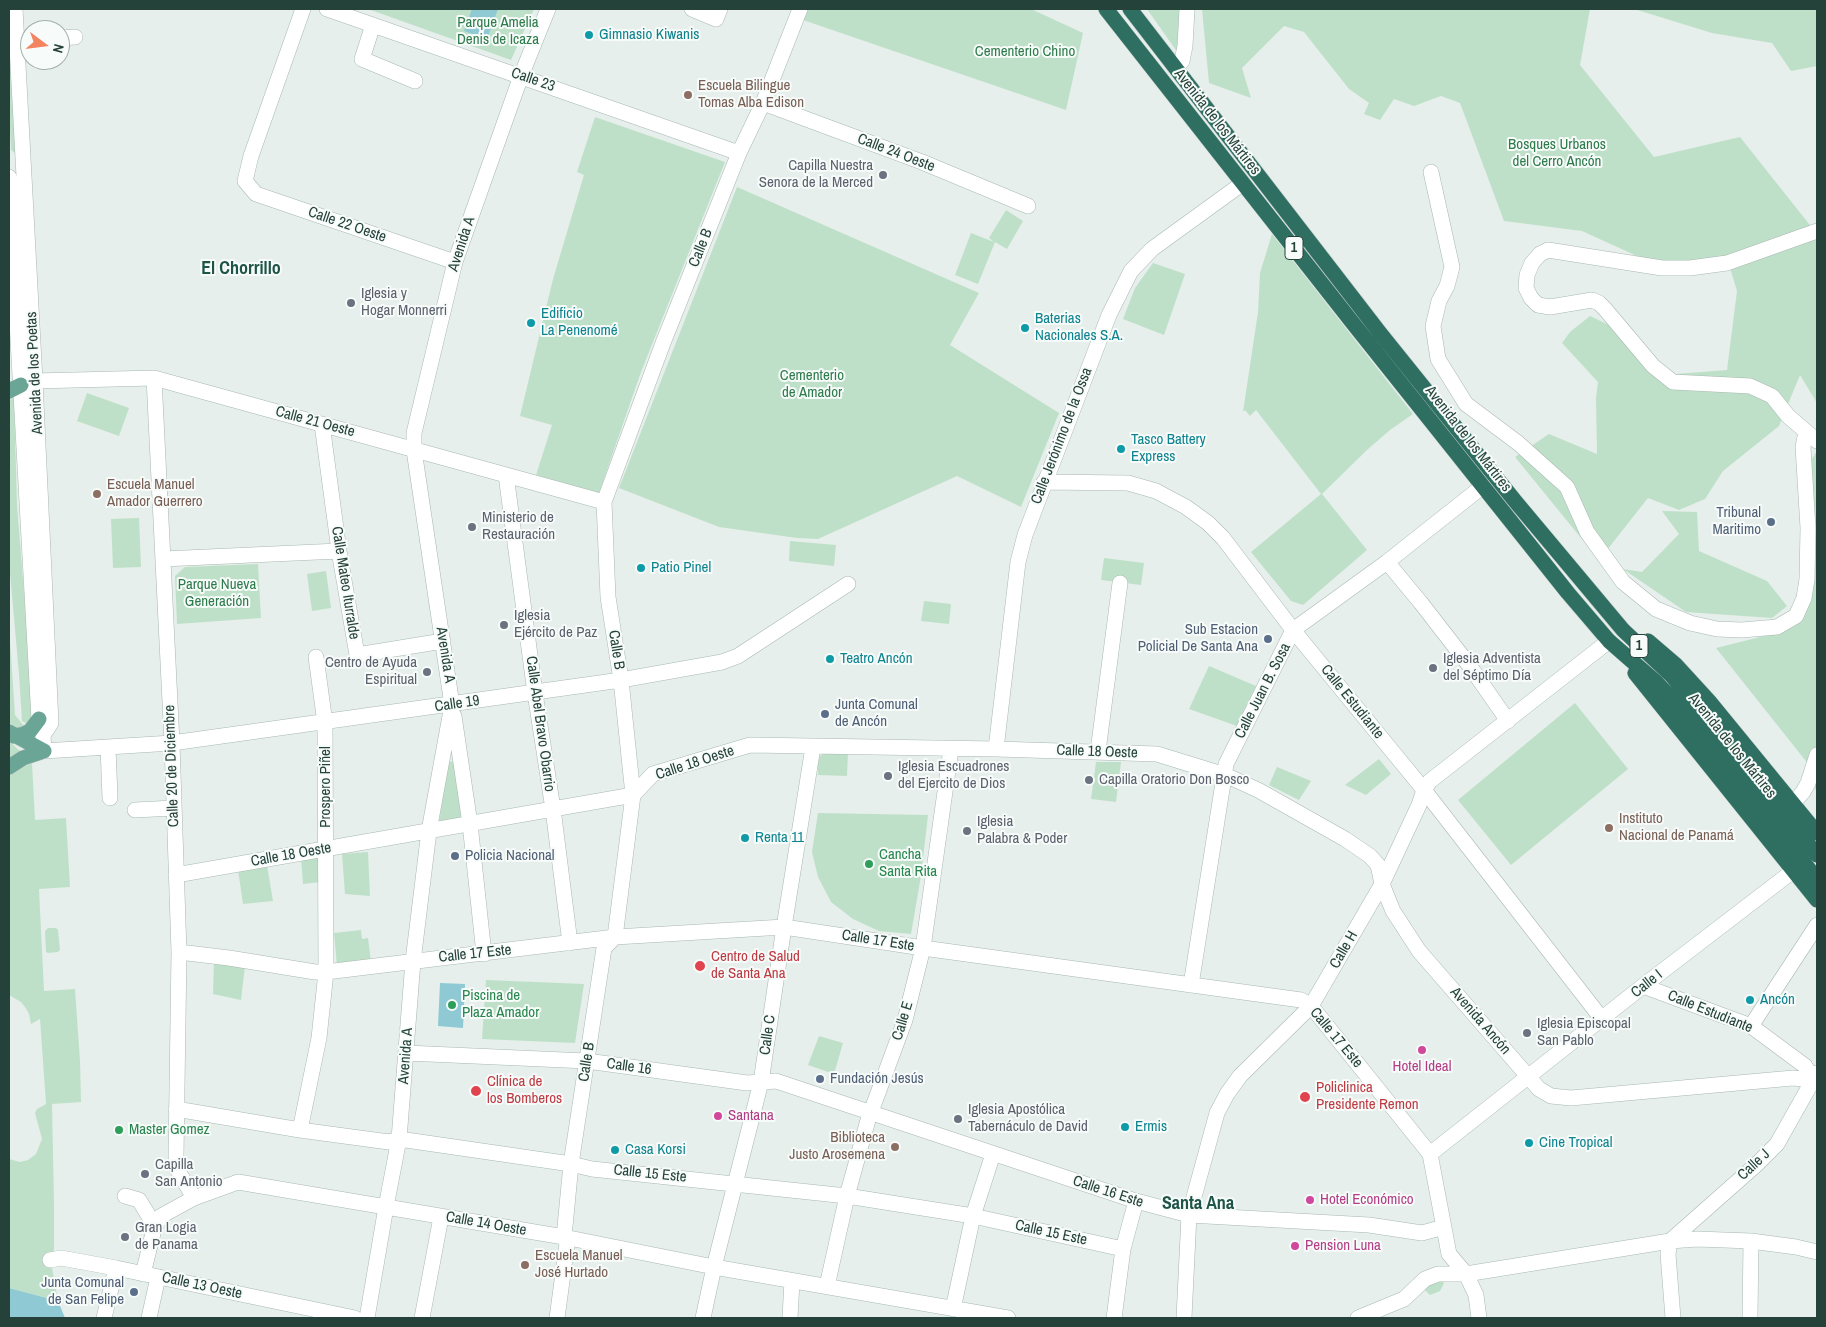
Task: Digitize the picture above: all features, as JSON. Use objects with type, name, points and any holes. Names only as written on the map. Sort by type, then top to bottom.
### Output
[{"type":"highway","name":"Avenida de los Mártires","points":[[1106,9],[1557,579],[1609,640],[1656,682],[1690,718],[1817,878]]},
{"type":"highway","name":"Avenida de los Mártires","points":[[1130,9],[1380,333],[1509,494],[1623,630],[1672,676],[1817,855]]},
{"type":"highway","points":[[1589,590],[1676,665],[1794,802],[1817,833]]},
{"type":"highway","points":[[1609,640],[1817,900]]},
{"type":"main road","points":[[11,734],[24,734],[30,731],[39,719]]},
{"type":"main road","points":[[11,734],[44,751]]},
{"type":"main road","points":[[9,767],[23,758],[44,751]]},
{"type":"street","name":"Avenida de los Poetas","points":[[15,9],[20,28]]},
{"type":"street","name":"Calle 22 Oeste","points":[[303,9],[250,156],[245,181],[256,194],[455,262]]},
{"type":"street","name":"Calle 23","points":[[327,9],[739,153]]},
{"type":"street","name":"Avenida A","points":[[367,1318],[399,1139],[413,961],[429,831],[452,705],[414,450],[414,433],[455,262],[521,76],[548,9]]},
{"type":"street","points":[[692,9],[716,19],[720,9]]},
{"type":"street","points":[[1175,67],[1182,61],[1184,54],[1187,9]]},
{"type":"street","name":"Calle B","points":[[557,1318],[567,1244],[564,1237],[571,1164],[604,948],[616,937],[634,795],[621,680],[608,597],[604,502],[663,343],[739,153],[763,103],[794,11]]},
{"type":"street","points":[[373,25],[362,59],[415,80]]},
{"type":"street","name":"Avenida de los Poetas","points":[[21,70],[16,166],[22,386],[51,723],[43,735]]},
{"type":"street","name":"Calle 24 Oeste","points":[[763,103],[930,166],[1028,206]]},
{"type":"street","points":[[1431,172],[1452,267],[1447,286],[1439,301],[1433,326],[1438,359],[1466,404],[1518,443],[1567,486],[1587,532],[1623,582],[1656,609],[1690,623],[1717,629],[1742,630],[1777,627],[1796,616],[1804,598],[1807,579],[1808,528],[1803,446],[1811,436],[1788,416],[1772,396],[1750,386],[1673,382],[1653,366],[1598,303],[1592,300],[1550,307],[1538,305],[1531,298],[1526,288],[1527,275],[1532,263],[1540,254],[1548,250],[1662,268],[1690,268],[1726,263],[1817,231]]},
{"type":"street","name":"Avenida de los Poetas","points":[[9,177],[39,719],[44,751]]},
{"type":"street","name":"Calle Jerónimo de la Ossa","points":[[996,749],[1018,562],[1025,535],[1109,315],[1131,271],[1152,249],[1243,183]]},
{"type":"street","name":"Calle 21 Oeste","points":[[22,386],[154,378],[604,502]]},
{"type":"street","name":"Calle 20 de Diciembre","points":[[154,378],[172,743],[179,952],[176,1156],[177,1169],[194,1198]]},
{"type":"street","name":"Calle Mateo Iturralde","points":[[322,424],[339,551],[357,655],[443,641]]},
{"type":"street","name":"Calle Abel Bravo Obarrio","points":[[506,475],[570,943]]},
{"type":"street","name":"Calle Estudiante","points":[[1044,482],[1128,483],[1156,491],[1186,507],[1208,523],[1223,538],[1294,630],[1424,790],[1602,1019]]},
{"type":"street","name":"Calle Juan B. Sosa","points":[[1192,985],[1226,764],[1294,630],[1386,562],[1483,486]]},
{"type":"street","points":[[163,559],[339,551]]},
{"type":"street","points":[[1386,562],[1421,603],[1469,665],[1508,721]]},
{"type":"street","name":"Calle 19","points":[[44,751],[172,743],[325,723],[621,680],[722,662],[738,656],[848,584]]},
{"type":"street","points":[[1098,751],[1120,584]]},
{"type":"street","name":"Calle H","points":[[1184,1318],[1189,1214],[1216,1113],[1227,1094],[1240,1076],[1311,1006],[1382,884],[1419,805],[1424,790],[1430,782],[1609,640]]},
{"type":"street","name":"Prospero Piñel","points":[[300,1130],[319,1038],[326,972],[325,723],[316,657]]},
{"type":"street","points":[[452,705],[470,824],[484,954]]},
{"type":"street","name":"Calle 18 Oeste","points":[[176,875],[634,795],[654,774],[750,745],[1098,751],[1157,754],[1225,775]]},
{"type":"street","points":[[108,747],[110,798]]},
{"type":"street","name":"Calle C","points":[[703,1318],[714,1266],[761,1082],[784,927],[814,747]]},
{"type":"street","name":"Calle E","points":[[827,1286],[847,1196],[871,1112],[904,1020],[923,948],[951,749]]},
{"type":"street","points":[[1794,802],[1808,783],[1817,755]]},
{"type":"street","name":"Avenida Ancón","points":[[1225,775],[1258,790],[1351,843],[1370,856],[1378,865],[1382,884],[1393,911],[1419,951],[1528,1078],[1539,1089],[1551,1096],[1571,1098],[1793,1078],[1816,1079]]},
{"type":"street","points":[[135,810],[174,808]]},
{"type":"street","name":"Calle I","points":[[1430,1154],[1794,871]]},
{"type":"street","points":[[1751,1026],[1817,925]]},
{"type":"street","name":"Calle 17 Este","points":[[179,952],[326,972],[616,937],[784,927],[1301,1000],[1311,1006],[1430,1154],[1444,1227]]},
{"type":"street","name":"Calle Estudiante","points":[[1644,986],[1751,1026],[1805,1066],[1816,1079]]},
{"type":"street","name":"Calle 16","points":[[406,1053],[587,1061],[747,1083],[761,1082]]},
{"type":"street","name":"Calle J","points":[[1670,1241],[1777,1144],[1816,1079]]},
{"type":"street","name":"Calle 16 Este","points":[[761,1082],[776,1081],[1136,1201],[1189,1214],[1369,1225],[1422,1233],[1444,1227]]},
{"type":"street","name":"Calle 15 Este","points":[[176,1109],[300,1130],[389,1142],[399,1139],[571,1164],[592,1169],[847,1196],[973,1216],[1123,1249]]},
{"type":"street","points":[[954,1309],[973,1216],[993,1154]]},
{"type":"street","name":"Calle 14 Oeste","points":[[155,1226],[161,1216],[194,1198],[238,1182],[564,1237],[792,1281],[1008,1318]]},
{"type":"street","points":[[125,1196],[139,1200],[155,1226],[150,1276],[149,1318]]},
{"type":"street","points":[[1114,1318],[1123,1249],[1136,1201]]},
{"type":"street","points":[[422,1318],[441,1217]]},
{"type":"street","points":[[1444,1227],[1449,1254],[1466,1274],[1476,1295],[1480,1318]]},
{"type":"street","points":[[1358,1318],[1404,1299],[1425,1279],[1438,1274],[1466,1274],[1670,1241],[1697,1239],[1751,1241],[1817,1252]]},
{"type":"street","points":[[1670,1241],[1668,1254],[1673,1318]]},
{"type":"street","points":[[1750,1318],[1751,1241]]},
{"type":"street","name":"Calle 13 Oeste","points":[[50,1260],[61,1258],[116,1268],[354,1318]]},
{"type":"street","points":[[104,1318],[116,1268]]},
{"type":"street","points":[[790,1318],[792,1281]]},
{"type":"green space","points":[[9,9],[17,153],[11,150]]},
{"type":"green space","name":"Parque Amelia Denis de Icaza","points":[[368,9],[534,9],[511,60]]},
{"type":"green space","name":"Cementerio Chino","points":[[807,9],[1031,9],[1083,33],[1066,110],[803,20]]},
{"type":"green space","points":[[1147,9],[1182,9],[1185,63]]},
{"type":"green space","name":"Bosques Urbanos del Cerro Ancón","points":[[1202,9],[1590,9],[1580,65],[1654,157],[1740,137],[1817,234],[1817,403],[1800,375],[1779,426],[1723,471],[1705,499],[1679,510],[1648,498],[1599,560],[1515,457],[1549,434],[1597,454],[1596,398],[1598,382],[1562,343],[1570,332],[1590,316],[1626,333],[1663,375],[1727,370],[1737,291],[1727,258],[1659,266],[1582,231],[1504,221],[1460,103],[1441,96],[1414,106],[1394,99],[1380,120],[1364,114],[1369,103],[1349,89],[1304,32],[1284,26],[1242,68],[1251,98],[1209,83]]},
{"type":"green space","points":[[1634,9],[1817,9],[1817,66],[1791,71],[1772,43],[1712,33]]},
{"type":"green space","points":[[595,117],[725,162],[641,372],[599,493],[536,475],[552,425],[520,416],[553,279],[584,175],[577,172]]},
{"type":"green space","name":"Cementerio de Amador","points":[[737,187],[979,293],[950,345],[1059,413],[1021,507],[957,476],[818,539],[797,538],[719,527],[619,488]]},
{"type":"green space","points":[[1006,210],[1023,221],[1007,249],[995,242],[978,284],[955,275],[971,233],[994,242],[989,238]]},
{"type":"green space","points":[[1272,234],[1413,414],[1368,449],[1322,494],[1367,550],[1303,605],[1291,601],[1251,552],[1321,494],[1256,410],[1250,416],[1245,410],[1243,412],[1258,312],[1260,273]]},
{"type":"green space","points":[[1153,263],[1185,274],[1164,335],[1123,319],[1135,288]]},
{"type":"green space","points":[[87,393],[129,408],[119,436],[77,421]]},
{"type":"green space","points":[[14,397],[17,505],[34,716],[27,724],[22,721],[9,562],[9,401]]},
{"type":"green space","points":[[1817,451],[1817,795],[1809,765],[1716,648],[1784,631],[1807,611],[1812,579],[1809,463]]},
{"type":"green space","points":[[1662,511],[1697,512],[1699,551],[1767,581],[1787,606],[1772,618],[1686,612],[1623,569],[1642,572],[1679,534]]},
{"type":"green space","points":[[139,518],[141,567],[113,568],[111,519]]},
{"type":"green space","points":[[790,541],[836,545],[834,566],[789,561]]},
{"type":"green space","points":[[1104,558],[1144,563],[1141,585],[1101,580]]},
{"type":"green space","name":"Parque Nueva Generación","points":[[258,564],[261,618],[177,624],[175,576],[185,567]]},
{"type":"green space","points":[[326,571],[331,608],[312,611],[307,574]]},
{"type":"green space","points":[[924,601],[951,604],[949,624],[921,621]]},
{"type":"green space","points":[[9,626],[15,715],[25,727],[15,728],[9,722]]},
{"type":"green space","points":[[1209,666],[1256,686],[1237,726],[1189,709]]},
{"type":"green space","points":[[1575,703],[1628,769],[1511,865],[1458,800]]},
{"type":"green space","points":[[9,741],[21,752],[9,760]]},
{"type":"green space","points":[[824,753],[848,753],[847,776],[818,775],[818,758]]},
{"type":"green space","points":[[1379,759],[1391,774],[1366,795],[1345,785]]},
{"type":"green space","points":[[457,761],[466,816],[439,823],[448,762]]},
{"type":"green space","points":[[1096,762],[1121,762],[1116,802],[1091,799]]},
{"type":"green space","points":[[32,763],[35,820],[66,818],[70,887],[39,889],[44,991],[75,989],[80,1061],[81,1102],[52,1104],[54,1249],[52,1268],[58,1301],[9,1288],[9,1159],[20,1162],[28,1160],[36,1154],[42,1139],[35,1113],[37,1109],[46,1104],[40,1019],[31,1024],[25,1007],[21,1002],[9,995],[9,775]]},
{"type":"green space","points":[[1277,767],[1311,781],[1299,800],[1269,785]]},
{"type":"green space","name":"Cancha Santa Rita","points":[[818,813],[928,815],[921,876],[911,934],[879,931],[853,919],[831,902],[818,877],[812,852]]},
{"type":"green space","points":[[368,852],[370,896],[345,894],[342,854]]},
{"type":"green space","points":[[321,855],[321,882],[303,884],[301,858]]},
{"type":"green space","points":[[267,865],[273,901],[243,904],[238,870]]},
{"type":"green space","points":[[48,928],[56,928],[58,930],[60,950],[58,952],[46,952],[45,931]]},
{"type":"green space","points":[[361,930],[362,939],[368,938],[371,962],[337,966],[334,933]]},
{"type":"green space","points":[[214,962],[245,966],[241,1000],[213,994]]},
{"type":"green space","points":[[486,980],[584,984],[575,1043],[482,1039]]},
{"type":"green space","points":[[819,1036],[843,1043],[834,1074],[808,1065]]},
{"type":"green space","points":[[1438,1277],[1444,1283],[1440,1291],[1430,1295],[1424,1289]]},
{"type":"water","points":[[472,9],[498,9],[487,39],[464,31]]},
{"type":"water","name":"Piscina de Plaza Amador","points":[[440,983],[465,984],[463,1028],[438,1026]]},
{"type":"water","points":[[9,1288],[58,1301],[65,1318],[9,1318]]},
{"type":"place","name":"Gimnasio Kiwanis","points":[[589,35]]},
{"type":"place","name":"Escuela Bilingue Tomas Alba Edison","points":[[688,95]]},
{"type":"place","name":"Capilla Nuestra Senora de la Merced","points":[[883,175]]},
{"type":"place","name":"Iglesia y Hogar Monnerri","points":[[351,303]]},
{"type":"place","name":"Edificio La Penenomé","points":[[531,323]]},
{"type":"place","name":"Baterias Nacionales S.A.","points":[[1025,328]]},
{"type":"place","name":"Tasco Battery Express","points":[[1121,449]]},
{"type":"place","name":"Escuela Manuel Amador Guerrero","points":[[97,494]]},
{"type":"place","name":"Tribunal Maritimo","points":[[1771,522]]},
{"type":"place","name":"Ministerio de Restauración","points":[[472,527]]},
{"type":"place","name":"Patio Pinel","points":[[641,568]]},
{"type":"place","name":"Iglesia Ejército de Paz","points":[[504,625]]},
{"type":"place","name":"Sub Estacion Policial De Santa Ana","points":[[1268,639]]},
{"type":"place","name":"Teatro Ancón","points":[[830,659]]},
{"type":"place","name":"Iglesia Adventista del Séptimo Día","points":[[1433,668]]},
{"type":"place","name":"Centro de Ayuda Espiritual","points":[[427,672]]},
{"type":"place","name":"Junta Comunal de Ancón","points":[[825,714]]},
{"type":"place","name":"Iglesia Escuadrones del Ejercito de Dios","points":[[888,776]]},
{"type":"place","name":"Capilla Oratorio Don Bosco","points":[[1089,780]]},
{"type":"place","name":"Instituto Nacional de Panamá","points":[[1609,828]]},
{"type":"place","name":"Iglesia Palabra & Poder","points":[[967,831]]},
{"type":"place","name":"Renta 11","points":[[745,838]]},
{"type":"place","name":"Policia Nacional","points":[[455,856]]},
{"type":"place","name":"Cancha Santa Rita","points":[[869,864]]},
{"type":"place","name":"Centro de Salud de Santa Ana","points":[[700,966]]},
{"type":"place","name":"Ancón","points":[[1750,1000]]},
{"type":"place","name":"Piscina de Plaza Amador","points":[[452,1005]]},
{"type":"place","name":"Iglesia Episcopal San Pablo","points":[[1527,1033]]},
{"type":"place","name":"Hotel Ideal","points":[[1422,1050]]},
{"type":"place","name":"Fundación Jesús","points":[[820,1079]]},
{"type":"place","name":"Clínica de los Bomberos","points":[[476,1091]]},
{"type":"place","name":"Policlinica Presidente Remon","points":[[1305,1097]]},
{"type":"place","name":"Santana","points":[[718,1116]]},
{"type":"place","name":"Iglesia Apostólica Tabernáculo de David","points":[[958,1119]]},
{"type":"place","name":"Ermis","points":[[1125,1127]]},
{"type":"place","name":"Master Gomez","points":[[119,1130]]},
{"type":"place","name":"Cine Tropical","points":[[1529,1143]]},
{"type":"place","name":"Biblioteca Justo Arosemena","points":[[895,1147]]},
{"type":"place","name":"Casa Korsi","points":[[615,1150]]},
{"type":"place","name":"Capilla San Antonio","points":[[145,1174]]},
{"type":"place","name":"Hotel Económico","points":[[1310,1200]]},
{"type":"place","name":"Gran Logia de Panama","points":[[125,1237]]},
{"type":"place","name":"Pension Luna","points":[[1295,1246]]},
{"type":"place","name":"Escuela Manuel José Hurtado","points":[[525,1265]]},
{"type":"place","name":"Junta Comunal de San Felipe","points":[[134,1292]]},
{"type":"district","name":"El Chorrillo","points":[[241,269]]},
{"type":"district","name":"Santa Ana","points":[[1198,1204]]}]
